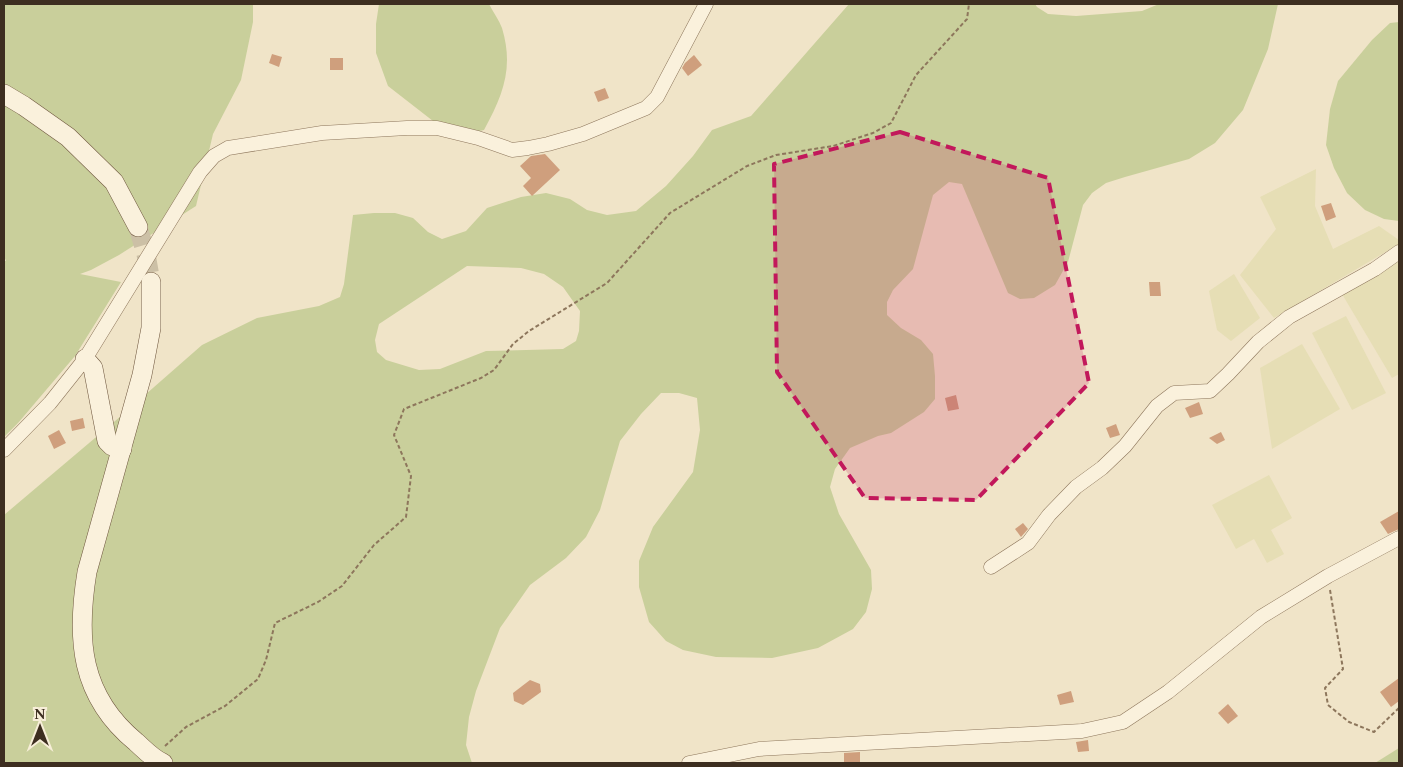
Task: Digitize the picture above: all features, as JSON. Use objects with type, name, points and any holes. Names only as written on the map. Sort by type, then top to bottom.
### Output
[{"type":"street","points":[[4,450],[50,403],[85,360],[200,172],[214,156],[228,148],[322,133],[437,128],[478,138],[512,150],[548,144],[583,134],[646,108],[658,97],[706,4]]},
{"type":"street","points":[[4,94],[68,137],[114,182],[138,227]]},
{"type":"street","points":[[991,567],[1028,543],[1049,515],[1076,487],[1102,468],[1125,446],[1157,406],[1174,393],[1210,391],[1258,342],[1289,317],[1375,269],[1399,252]]},
{"type":"street","points":[[151,282],[152,328],[142,375],[87,572],[82,602],[84,656],[91,684],[119,728],[164,755]]},
{"type":"street","points":[[85,360],[93,368],[107,441],[112,446],[122,449]]},
{"type":"street","points":[[689,763],[759,749],[1082,731],[1123,722],[1168,692],[1261,617],[1328,576],[1399,538]]},
{"type":"path","points":[[164,755],[186,727],[226,706],[258,679],[266,660],[275,623],[318,602],[342,586],[374,545],[406,517],[411,476],[394,435],[404,409],[481,378],[494,370],[513,344],[529,331],[607,282],[670,213],[747,166],[776,155],[833,146],[873,133],[892,123],[916,75],[967,19],[969,4]]},
{"type":"path","points":[[1328,576],[1344,669],[1325,688],[1328,705],[1349,722],[1374,732],[1399,708]]},
{"type":"highlighted area","points":[[900,132],[1048,178],[1089,383],[976,500],[865,498],[777,372],[774,164]]},
{"type":"shaded area","points":[[1316,169],[1315,206],[1333,249],[1379,226],[1399,240],[1399,244],[1274,318],[1240,275],[1276,229],[1260,197]]},
{"type":"shaded area","points":[[1399,261],[1399,374],[1392,378],[1342,294]]},
{"type":"shaded area","points":[[1234,274],[1260,318],[1231,341],[1217,330],[1209,291]]},
{"type":"shaded area","points":[[1346,316],[1386,393],[1352,410],[1312,333]]},
{"type":"shaded area","points":[[1302,344],[1340,409],[1272,449],[1260,368]]},
{"type":"shaded area","points":[[1269,475],[1292,518],[1271,530],[1284,554],[1267,563],[1254,539],[1236,549],[1212,505]]},
{"type":"green space","points":[[4,4],[253,4],[253,22],[241,80],[213,134],[196,206],[119,255],[80,274],[121,282],[75,356],[4,437],[4,261],[6,261],[4,256]]},
{"type":"green space","points":[[379,4],[489,4],[502,28],[507,56],[507,69],[497,105],[484,130],[462,135],[442,128],[388,86],[376,53],[376,24]]},
{"type":"green space","points":[[849,4],[1035,4],[1048,14],[1076,16],[1142,11],[1159,4],[1278,4],[1268,49],[1243,110],[1215,143],[1189,159],[1106,183],[1092,193],[1083,205],[1068,262],[1055,285],[1034,298],[1020,299],[1008,293],[962,184],[949,182],[933,195],[913,269],[893,290],[887,302],[887,315],[901,328],[921,340],[933,354],[935,399],[924,412],[891,433],[878,436],[850,448],[835,469],[830,487],[839,514],[871,570],[872,589],[866,612],[853,629],[818,648],[772,658],[716,657],[683,650],[666,641],[649,622],[639,587],[639,561],[653,527],[693,472],[700,430],[697,398],[679,393],[661,393],[641,414],[620,441],[600,510],[586,537],[566,558],[530,585],[500,628],[476,691],[469,717],[466,745],[472,763],[4,763],[4,515],[202,345],[257,318],[319,306],[340,297],[344,284],[353,215],[395,213],[413,218],[428,232],[442,239],[466,231],[487,208],[521,197],[546,193],[570,199],[587,210],[607,215],[636,211],[666,186],[693,156],[712,130],[751,116]],"holes":[[[467,266],[521,268],[544,274],[563,287],[580,311],[579,331],[576,341],[563,349],[486,351],[440,369],[419,370],[386,360],[377,352],[375,340],[379,324]]]},
{"type":"green space","points":[[1399,22],[1399,221],[1384,219],[1365,210],[1347,193],[1334,168],[1326,145],[1330,109],[1338,81],[1372,40],[1390,23]]},
{"type":"green space","points":[[1399,748],[1399,763],[1375,763]]},
{"type":"building","points":[[272,54],[282,57],[279,67],[269,63]]},
{"type":"building","points":[[694,55],[702,65],[688,76],[682,68]]},
{"type":"building","points":[[330,58],[343,58],[343,70],[330,70]]},
{"type":"building","points":[[605,88],[609,98],[598,102],[594,92]]},
{"type":"building","points":[[545,154],[560,170],[532,196],[523,186],[531,178],[520,166],[531,156]]},
{"type":"building","points":[[1331,203],[1336,217],[1326,221],[1321,206]]},
{"type":"building","points":[[1149,282],[1160,282],[1161,296],[1150,296]]},
{"type":"building","points":[[956,395],[959,409],[948,411],[945,398]]},
{"type":"building","points":[[1199,402],[1203,414],[1190,418],[1185,408]]},
{"type":"building","points":[[83,418],[85,428],[72,431],[70,421]]},
{"type":"building","points":[[1116,424],[1120,435],[1110,438],[1106,428]]},
{"type":"building","points":[[59,430],[66,443],[54,449],[48,436]]},
{"type":"building","points":[[1221,432],[1225,440],[1217,444],[1209,438]]},
{"type":"building","points":[[1399,511],[1399,529],[1388,534],[1380,522]]},
{"type":"building","points":[[1023,523],[1028,529],[1021,537],[1015,529]]},
{"type":"building","points":[[1399,678],[1399,701],[1391,707],[1380,692]]},
{"type":"building","points":[[530,680],[540,684],[541,692],[523,705],[514,701],[513,693]]},
{"type":"building","points":[[1071,691],[1074,702],[1060,705],[1057,695]]},
{"type":"building","points":[[1228,704],[1238,716],[1228,724],[1218,713]]},
{"type":"building","points":[[1088,740],[1089,751],[1078,752],[1076,742]]},
{"type":"building","points":[[860,752],[860,763],[844,763],[844,753]]},
{"type":"tunnel","points":[[138,227],[146,254],[151,282]]}]
